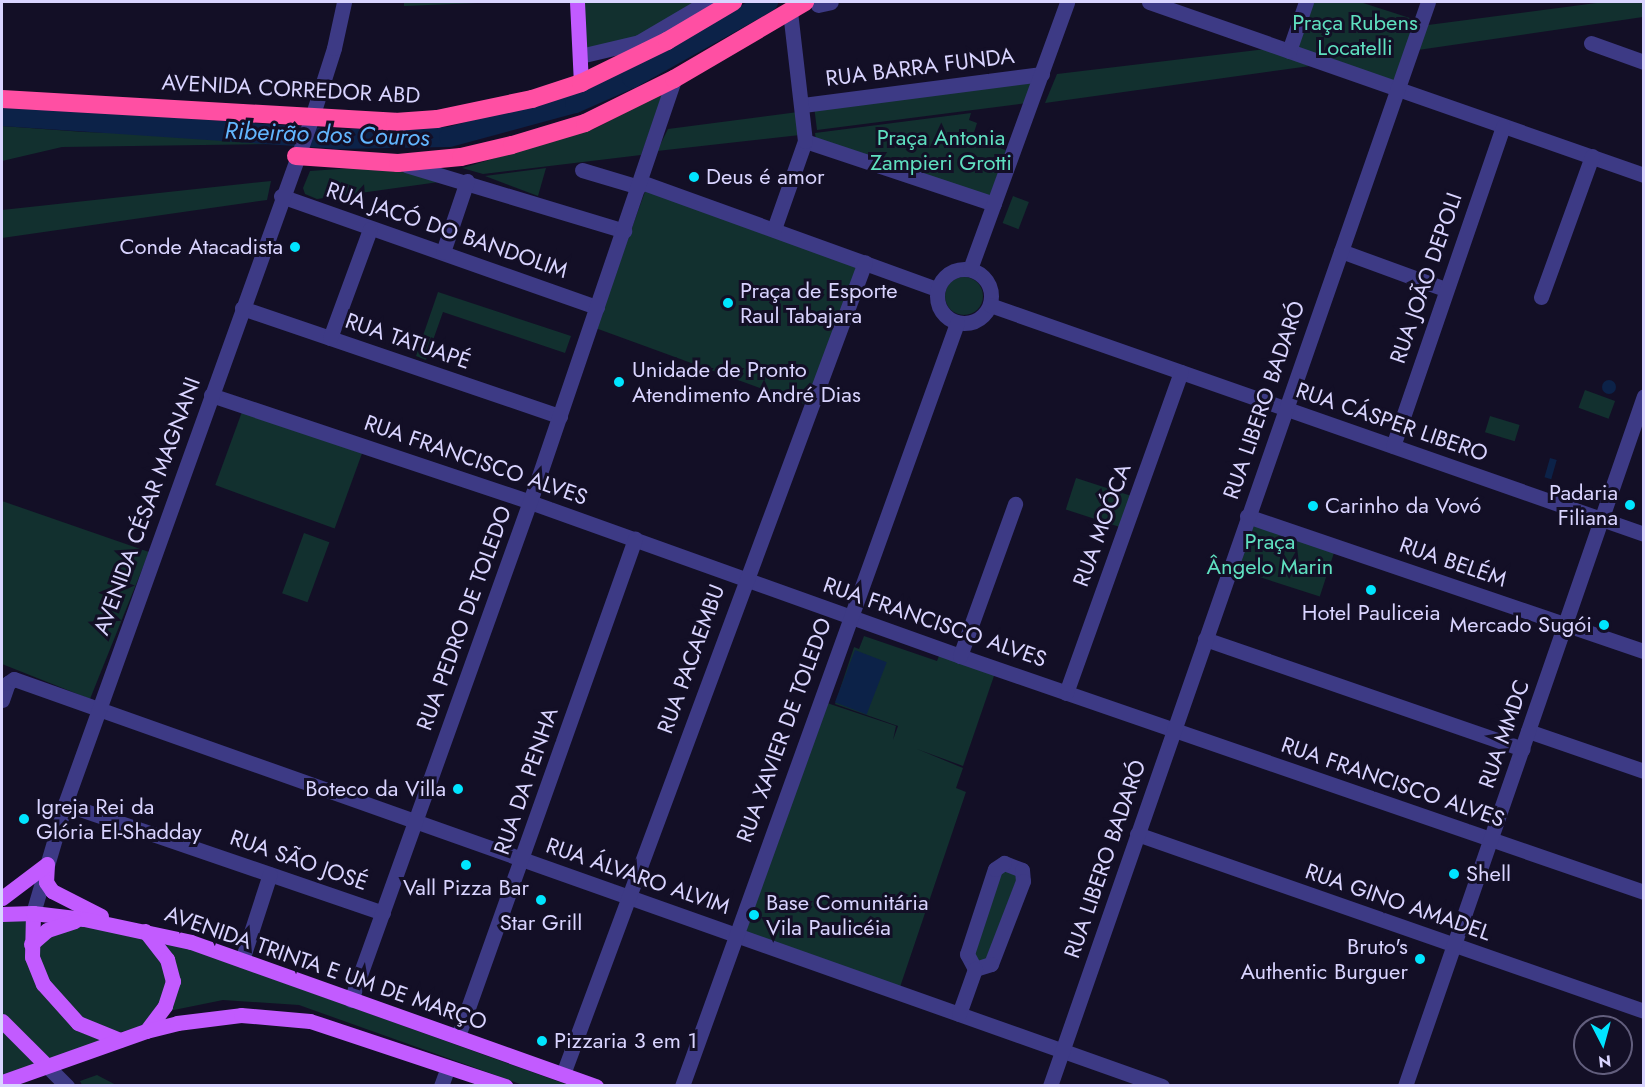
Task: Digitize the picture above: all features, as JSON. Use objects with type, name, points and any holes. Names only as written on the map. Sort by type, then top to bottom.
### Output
[{"type":"highway","name":"AVENIDA CORREDOR ABD","points":[[2,99],[310,120],[395,122],[437,119],[510,104],[580,83],[667,41],[733,2]]},
{"type":"highway","points":[[297,152],[399,163],[461,157],[512,145],[585,123],[674,80],[811,5]]},
{"type":"main road","points":[[577,2],[580,83]]},
{"type":"main road","points":[[2,898],[47,864]]},
{"type":"main road","points":[[47,864],[46,882],[52,891],[117,924]]},
{"type":"main road","points":[[33,913],[31,944],[39,978],[65,1012],[86,1029],[120,1040]]},
{"type":"main road","name":"AVENIDA TRINTA E UM DE MARÇO","points":[[2,914],[33,913],[84,919],[145,931],[242,960],[596,1086]]},
{"type":"main road","points":[[31,944],[47,930],[84,919]]},
{"type":"main road","points":[[145,931],[167,959],[172,981],[161,1013],[146,1031]]},
{"type":"main road","points":[[2,1082],[146,1031],[209,1018],[274,1017],[352,1033],[505,1086]]},
{"type":"main road","points":[[2,1021],[46,1065]]},
{"type":"street","name":"AVENIDA CÉSAR MAGNANI","points":[[33,913],[65,804],[310,120],[334,48],[344,2]]},
{"type":"street","points":[[580,56],[639,42],[708,2]]},
{"type":"street","points":[[970,269],[1067,2]]},
{"type":"street","points":[[1149,2],[1185,7],[1289,51],[1644,175]]},
{"type":"street","points":[[1289,51],[1306,2]]},
{"type":"street","name":"RUA LIBERO BADARÓ","points":[[1050,1086],[1283,408],[1341,251],[1428,2]]},
{"type":"street","points":[[774,229],[805,141],[803,105],[811,5]]},
{"type":"street","points":[[1591,44],[1644,62]]},
{"type":"street","name":"RUA BARRA FUNDA","points":[[803,105],[1042,74]]},
{"type":"street","name":"RUA PEDRO DE TOLEDO","points":[[351,1000],[530,502],[674,80]]},
{"type":"street","name":"RUA JOÃO DEPOLI","points":[[1393,446],[1503,126]]},
{"type":"street","points":[[805,141],[994,204]]},
{"type":"street","points":[[1541,297],[1592,156]]},
{"type":"street","points":[[399,163],[467,181],[624,231]]},
{"type":"street","points":[[582,170],[640,185],[774,229],[937,289]]},
{"type":"street","points":[[443,252],[467,181]]},
{"type":"street","name":"RUA JACÓ DO BANDOLIM","points":[[281,196],[597,307]]},
{"type":"street","points":[[330,338],[370,229]]},
{"type":"street","points":[[1341,251],[1445,290]]},
{"type":"street","name":"RUA PACAEMBU","points":[[562,1074],[745,578],[865,262]]},
{"type":"street","points":[[970,269],[989,283],[990,305],[976,321],[957,323],[939,308],[937,289],[944,277],[956,270],[970,269]]},
{"type":"street","name":"RUA CÁSPER LIBERO","points":[[990,305],[1644,534]]},
{"type":"street","name":"RUA TATUAPÉ","points":[[242,308],[560,416]]},
{"type":"street","name":"RUA XAVIER DE TOLEDO","points":[[682,1086],[848,617],[957,323]]},
{"type":"street","name":"RUA MOÓCA","points":[[1066,693],[1180,372]]},
{"type":"street","name":"RUA FRANCISCO ALVES","points":[[211,395],[530,502],[960,657],[1644,892]]},
{"type":"street","name":"RUA MMDC","points":[[1405,1086],[1642,404]]},
{"type":"street","points":[[960,657],[1015,504]]},
{"type":"street","name":"RUA BELÉM","points":[[1247,516],[1644,651]]},
{"type":"street","name":"RUA DA PENHA","points":[[458,1036],[635,539]]},
{"type":"street","points":[[1205,639],[1522,749]]},
{"type":"street","name":"RUA ÁLVARO ALVIM","points":[[2,700],[8,682],[14,679],[521,861],[628,895],[1162,1086]]},
{"type":"street","points":[[1528,731],[1644,771]]},
{"type":"street","name":"RUA SÃO JOSÉ","points":[[65,804],[383,913]]},
{"type":"street","name":"RUA GINO AMADEL","points":[[1137,834],[1644,1011]]},
{"type":"street","points":[[959,1014],[975,969],[967,954],[995,869],[1004,863],[1019,867],[1023,881],[991,964],[975,969]]},
{"type":"street","points":[[242,960],[270,874]]},
{"type":"street","points":[[46,1065],[67,1086]]},
{"type":"street","points":[[441,1086],[448,1067]]},
{"type":"green space","points":[[404,2],[478,2],[478,3],[404,6]]},
{"type":"green space","points":[[579,2],[700,2],[637,38],[582,53]]},
{"type":"green space","name":"Praça Rubens Locatelli","points":[[1310,2],[1360,2],[1416,20],[1395,82],[1294,48]]},
{"type":"green space","points":[[1604,2],[1643,2],[1643,17],[1418,50],[1428,25]]},
{"type":"green space","points":[[1266,49],[1310,66],[1045,103],[1057,74]]},
{"type":"green space","points":[[1036,75],[1027,103],[817,130],[814,106]]},
{"type":"green space","points":[[664,92],[641,155],[483,174],[462,168],[594,129]]},
{"type":"green space","points":[[798,112],[800,135],[657,151],[668,129]]},
{"type":"green space","name":"Praça Antonia Zampieri Grotti","points":[[971,113],[969,120],[977,123],[972,139],[1006,150],[989,199],[816,142],[815,133]]},
{"type":"green space","points":[[2,126],[84,132],[279,138],[279,144],[62,147],[2,161]]},
{"type":"green space","points":[[353,168],[402,171],[439,182],[317,199],[305,194],[303,188],[310,171]]},
{"type":"green space","points":[[546,168],[538,196],[485,176]]},
{"type":"green space","points":[[271,181],[267,200],[2,238],[2,210]]},
{"type":"green space","name":"Praça de Esporte Raul Tabajara","points":[[646,189],[858,266],[808,405],[595,328]]},
{"type":"green space","points":[[1013,196],[1029,202],[1018,229],[1003,223]]},
{"type":"green space","points":[[964,277],[977,283],[983,296],[977,309],[964,315],[951,309],[945,296],[951,283]]},
{"type":"green space","points":[[438,292],[571,336],[565,353],[443,312],[426,360],[416,356]]},
{"type":"green space","points":[[1585,390],[1615,401],[1609,419],[1579,408]]},
{"type":"green space","points":[[243,409],[362,452],[335,529],[215,485]]},
{"type":"green space","points":[[1490,416],[1520,425],[1515,441],[1485,432]]},
{"type":"green space","points":[[1076,478],[1133,497],[1123,528],[1066,509]]},
{"type":"green space","points":[[2,501],[149,552],[90,699],[2,664]]},
{"type":"green space","name":"Praça Ângelo Marin","points":[[1249,520],[1336,548],[1320,597],[1233,569]]},
{"type":"green space","points":[[304,533],[329,542],[307,602],[282,593]]},
{"type":"green space","points":[[864,636],[937,661],[941,651],[996,670],[963,766],[917,749],[963,768],[956,788],[966,792],[899,990],[738,934],[821,701],[896,726],[893,740],[898,726],[835,704],[854,647],[859,649]]},
{"type":"green space","points":[[1002,865],[1020,872],[983,967],[965,960]]},
{"type":"green space","points":[[28,916],[34,980],[44,996],[108,1041],[46,1061],[2,1015],[2,919]]},
{"type":"green space","points":[[83,924],[135,933],[157,951],[167,979],[165,993],[147,1021],[139,1027],[121,1032],[93,1028],[52,988],[39,961],[39,941]]},
{"type":"green space","points":[[159,941],[184,947],[568,1085],[523,1085],[299,1005],[223,1000],[164,1012],[169,1002]]},
{"type":"green space","points":[[2,1024],[40,1063],[2,1078]]},
{"type":"green space","points":[[97,1075],[116,1085],[82,1085],[80,1081]]},
{"type":"water","points":[[1606,380],[1612,380],[1616,387],[1612,394],[1606,394],[1602,390],[1602,384]]},
{"type":"water","points":[[1550,458],[1557,460],[1551,479],[1544,477]]},
{"type":"water","points":[[855,650],[887,662],[867,714],[835,702]]},
{"type":"waterway","name":"Ribeirão dos Couros","points":[[2,116],[336,139],[449,137],[575,103],[632,78],[768,2]]},
{"type":"place","name":"Deus é amor","points":[[694,177]]},
{"type":"place","name":"Conde Atacadista","points":[[295,247]]},
{"type":"place","name":"Praça de Esporte Raul Tabajara","points":[[728,303]]},
{"type":"place","name":"Unidade de Pronto Atendimento André Dias","points":[[619,382]]},
{"type":"place","name":"Padaria Filiana","points":[[1630,505]]},
{"type":"place","name":"Carinho da Vovó","points":[[1313,506]]},
{"type":"place","name":"Hotel Pauliceia","points":[[1371,590]]},
{"type":"place","name":"Mercado Sugói","points":[[1604,625]]},
{"type":"place","name":"Boteco da Villa","points":[[458,789]]},
{"type":"place","name":"Igreja Rei da Glória El-Shadday","points":[[24,819]]},
{"type":"place","name":"Vall Pizza Bar","points":[[466,865]]},
{"type":"place","name":"Shell","points":[[1454,874]]},
{"type":"place","name":"Star Grill","points":[[541,900]]},
{"type":"place","name":"Base Comunitária Vila Paulicéia","points":[[754,915]]},
{"type":"place","name":"Bruto's Authentic Burguer","points":[[1420,959]]},
{"type":"place","name":"Pizzaria 3 em 1","points":[[542,1041]]}]
